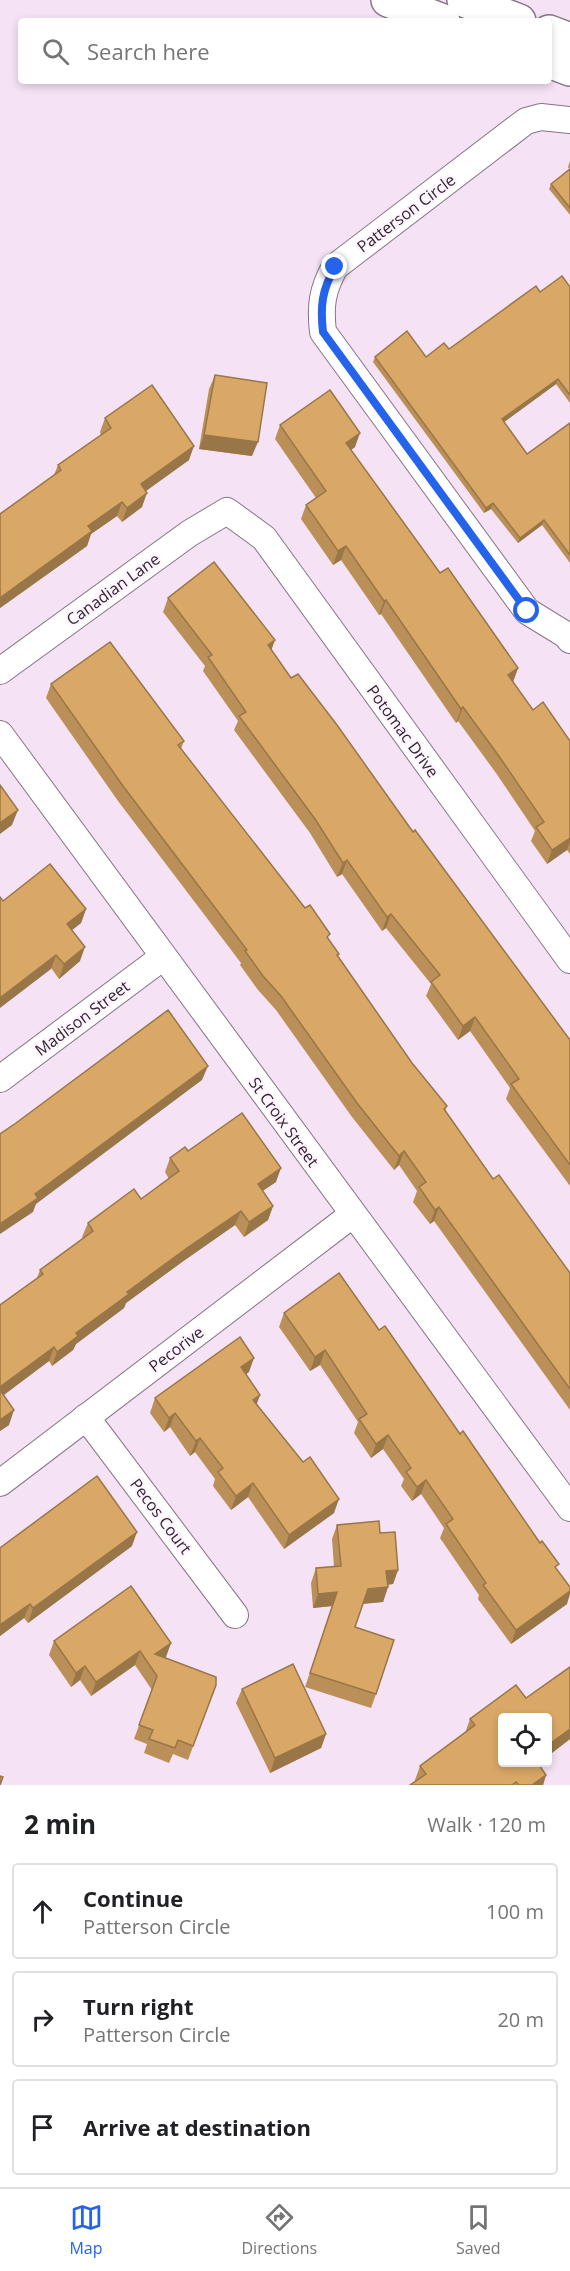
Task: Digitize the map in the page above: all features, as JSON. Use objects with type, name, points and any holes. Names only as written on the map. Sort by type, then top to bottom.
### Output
[{"type":"street","points":[[388,0],[435,18]]},
{"type":"street","points":[[464,0],[511,18]]},
{"type":"street","points":[[552,33],[570,40]]},
{"type":"street","points":[[552,62],[570,69]]},
{"type":"street","name":"Patterson Circle","points":[[570,120],[541,117],[526,121],[335,267],[325,284],[320,306],[323,332],[527,611],[566,635],[570,640]]},
{"type":"street","name":"Canadian Lane","points":[[0,671],[190,533],[227,511]]},
{"type":"street","name":"Potomac Drive","points":[[227,511],[264,538],[566,946]]},
{"type":"street","name":"St Croix Street","points":[[0,734],[570,1508]]},
{"type":"street","name":"Madison Street","points":[[0,1079],[163,957]]},
{"type":"street","name":"Pecorive","points":[[0,1483],[352,1215]]},
{"type":"street","name":"Pecos Court","points":[[86,1417],[235,1615]]},
{"type":"building","points":[[570,169],[570,208],[551,184]]},
{"type":"building","points":[[562,276],[570,287],[570,395],[558,379],[502,419],[527,454],[570,423],[570,555],[544,520],[520,538],[493,503],[486,508],[375,357],[407,331],[426,357],[444,343],[449,349],[536,286],[540,292]]},
{"type":"building","points":[[215,375],[267,383],[258,442],[204,435]]},
{"type":"building","points":[[152,385],[194,446],[141,484],[147,493],[127,508],[122,502],[88,526],[92,531],[0,598],[0,514],[61,470],[58,465],[111,428],[105,418]]},
{"type":"building","points":[[330,390],[360,433],[346,443],[440,573],[448,568],[518,668],[508,675],[533,710],[543,702],[570,741],[570,838],[552,850],[536,827],[544,822],[501,759],[463,707],[461,709],[346,546],[338,551],[306,505],[326,491],[280,425]]},
{"type":"building","points":[[214,562],[275,640],[268,645],[291,678],[298,674],[413,832],[415,830],[570,1040],[570,1165],[511,1084],[519,1079],[475,1017],[463,1026],[431,982],[440,975],[391,914],[387,917],[347,860],[343,863],[315,819],[239,716],[246,712],[208,657],[212,655],[168,598]]},
{"type":"building","points":[[110,642],[184,741],[178,745],[305,908],[310,905],[330,934],[327,937],[339,954],[337,955],[412,1063],[447,1106],[444,1109],[493,1179],[499,1175],[570,1273],[570,1389],[439,1207],[435,1210],[419,1187],[426,1182],[404,1151],[399,1156],[357,1103],[281,996],[263,976],[245,951],[247,950],[123,786],[51,684]]},
{"type":"building","points":[[0,785],[18,810],[0,823]]},
{"type":"building","points":[[50,864],[86,909],[67,924],[85,947],[64,964],[56,955],[0,998],[0,897],[3,901]]},
{"type":"building","points":[[168,1010],[208,1066],[35,1194],[38,1198],[0,1224],[0,1134]]},
{"type":"building","points":[[242,1113],[281,1168],[258,1184],[273,1206],[249,1222],[241,1211],[127,1292],[129,1294],[76,1333],[78,1336],[57,1352],[54,1347],[0,1387],[0,1305],[43,1274],[40,1270],[93,1231],[88,1223],[134,1189],[141,1199],[179,1171],[170,1158],[185,1147],[188,1151]]},
{"type":"building","points":[[339,1273],[379,1330],[385,1326],[460,1434],[463,1431],[540,1543],[542,1541],[559,1564],[555,1567],[570,1587],[570,1591],[516,1630],[483,1585],[486,1583],[446,1524],[453,1519],[426,1480],[417,1487],[406,1472],[411,1468],[388,1435],[376,1444],[359,1419],[367,1414],[325,1350],[315,1357],[284,1313]]},
{"type":"building","points":[[240,1337],[254,1358],[241,1367],[260,1395],[253,1400],[303,1462],[310,1457],[339,1499],[289,1535],[253,1483],[236,1496],[218,1472],[223,1468],[200,1438],[196,1441],[175,1413],[169,1418],[155,1398]]},
{"type":"building","points":[[0,1390],[14,1410],[0,1420]]},
{"type":"building","points":[[97,1476],[137,1532],[33,1608],[30,1604],[0,1625],[0,1548]]},
{"type":"building","points":[[379,1521],[380,1533],[395,1532],[398,1570],[386,1571],[388,1587],[368,1589],[355,1627],[394,1640],[376,1694],[310,1673],[337,1592],[318,1594],[316,1568],[341,1566],[337,1525]]},
{"type":"building","points":[[131,1586],[171,1643],[155,1654],[216,1677],[216,1685],[193,1746],[178,1740],[175,1748],[149,1739],[153,1730],[139,1725],[157,1676],[140,1651],[96,1682],[85,1666],[76,1673],[54,1641]]},
{"type":"building","points":[[293,1664],[326,1734],[275,1758],[242,1689]]},
{"type":"building","points":[[570,1667],[570,1729],[552,1742],[552,1713],[498,1713],[498,1767],[540,1767],[546,1775],[532,1785],[519,1785],[516,1782],[512,1785],[410,1785],[426,1774],[420,1766],[475,1725],[470,1719],[516,1685],[526,1698]]},
{"type":"route","points":[[335,267],[325,284],[320,306],[323,332],[527,611]]}]
